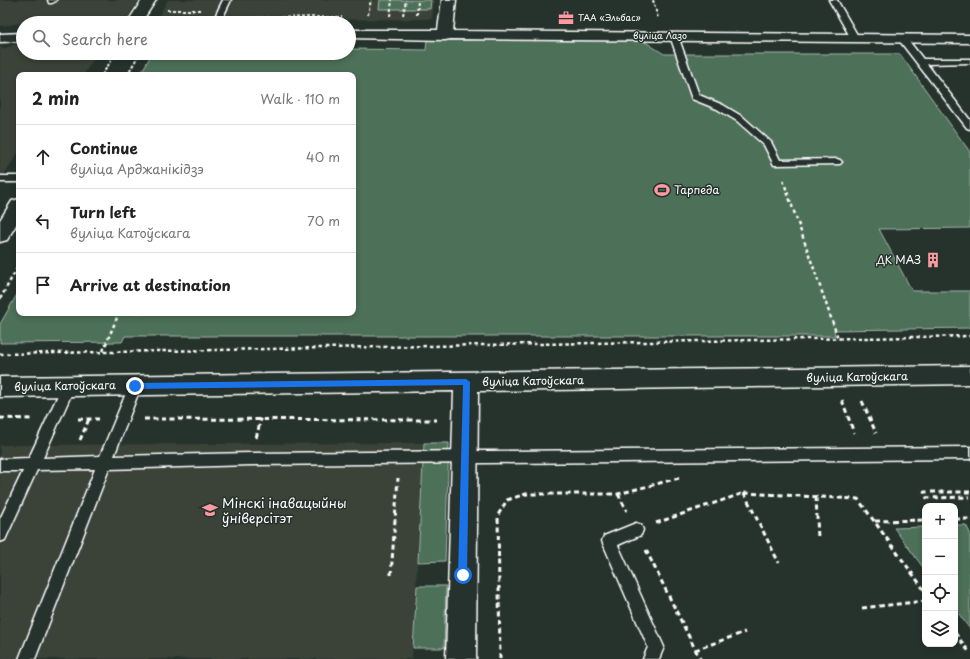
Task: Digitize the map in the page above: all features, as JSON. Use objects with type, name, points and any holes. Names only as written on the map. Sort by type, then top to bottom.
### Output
[{"type":"street","points":[[445,36],[449,0]]},
{"type":"street","points":[[138,16],[145,5]]},
{"type":"street","name":"вуліца Лазо","points":[[356,34],[970,39]]},
{"type":"street","points":[[1,40],[16,38]]},
{"type":"street","points":[[0,235],[16,210]]},
{"type":"street","name":"вуліца Катоўскага","points":[[0,387],[970,375]]},
{"type":"street","points":[[461,659],[466,382]]},
{"type":"lane","points":[[220,16],[227,0]]},
{"type":"lane","points":[[832,0],[855,38]]},
{"type":"lane","points":[[674,36],[696,97],[720,107],[740,119],[768,144],[777,163],[838,162]]},
{"type":"lane","points":[[902,38],[970,126]]},
{"type":"lane","points":[[921,62],[970,61]]},
{"type":"lane","points":[[0,179],[16,179]]},
{"type":"lane","points":[[0,535],[69,386]]},
{"type":"lane","points":[[26,659],[135,386]]},
{"type":"lane","points":[[0,466],[252,459],[970,453]]},
{"type":"lane","points":[[636,530],[609,541],[656,647],[651,659]]},
{"type":"path","points":[[367,16],[371,0]]},
{"type":"path","points":[[390,16],[392,0]]},
{"type":"path","points":[[417,16],[418,0]]},
{"type":"path","points":[[145,5],[218,10],[215,16]]},
{"type":"path","points":[[104,72],[112,60]]},
{"type":"path","points":[[129,72],[136,60]]},
{"type":"path","points":[[777,163],[838,338]]},
{"type":"path","points":[[0,299],[16,270]]},
{"type":"path","points":[[102,351],[118,316]]},
{"type":"path","points":[[0,354],[970,336]]},
{"type":"path","points":[[841,398],[862,454]]},
{"type":"path","points":[[861,398],[885,454]]},
{"type":"path","points":[[89,419],[466,420]]},
{"type":"path","points":[[391,575],[400,458]]},
{"type":"path","points":[[500,659],[498,515],[508,500],[526,494],[618,494],[683,477]]},
{"type":"path","points":[[970,492],[924,492],[927,498],[970,497]]},
{"type":"path","points":[[636,530],[744,493],[858,499],[922,587]]},
{"type":"path","points":[[744,493],[779,563]]},
{"type":"path","points":[[618,494],[700,659]]},
{"type":"path","points":[[816,497],[818,538]]},
{"type":"path","points":[[958,519],[970,519]]},
{"type":"path","points":[[874,521],[922,520]]},
{"type":"path","points":[[862,608],[922,601]]},
{"type":"path","points":[[695,650],[745,632]]},
{"type":"path","points":[[958,637],[970,653]]},
{"type":"shaded area","points":[[0,0],[139,0],[129,16],[16,16],[16,24],[0,26]]},
{"type":"shaded area","points":[[168,0],[434,0],[432,19],[356,20],[356,16],[159,16]]},
{"type":"shaded area","points":[[16,44],[16,60],[93,60],[85,72],[16,72],[16,156],[0,181],[0,46],[3,49]]},
{"type":"shaded area","name":"Мінскі інавацыйны ўніверсітэт","points":[[424,443],[412,659],[0,659],[0,445]]},
{"type":"green space","points":[[380,0],[431,0],[430,9],[379,9]]},
{"type":"green space","name":"Тарпеда","points":[[427,39],[642,40],[664,54],[900,54],[970,152],[970,228],[879,229],[912,291],[970,291],[970,328],[834,330],[835,336],[125,336],[122,342],[0,343],[0,324],[16,296],[16,316],[356,316],[356,72],[142,72],[148,60],[356,60],[356,49],[426,50]]},
{"type":"green space","points":[[424,443],[449,443],[445,561],[418,562]]},
{"type":"green space","points":[[958,525],[966,525],[970,533],[970,629],[958,613]]},
{"type":"green space","points":[[922,527],[922,566],[894,528]]},
{"type":"green space","points":[[417,586],[446,586],[444,648],[413,648]]},
{"type":"place","name":"ТАА «Эльбас»","points":[[566,18]]},
{"type":"place","name":"Тарпеда","points":[[662,190]]},
{"type":"place","name":"ДК МАЗ","points":[[933,260]]},
{"type":"place","name":"Мінскі інавацыйны ўніверсітэт","points":[[210,510]]},
{"type":"route","points":[[135,386],[466,382],[463,575]]}]
